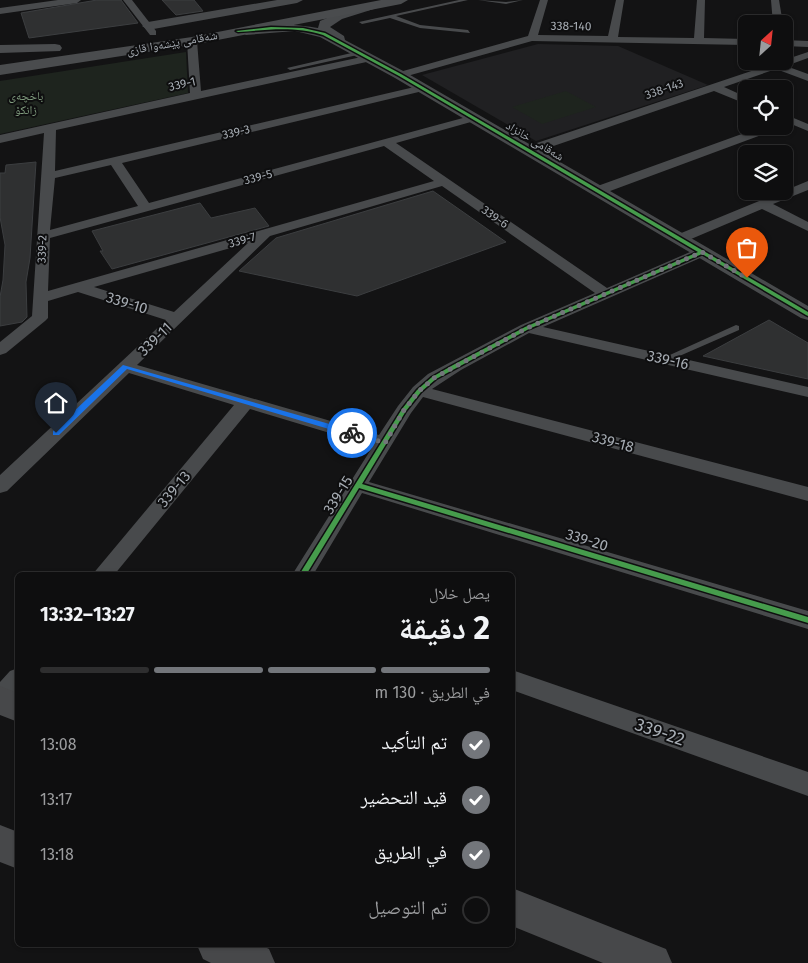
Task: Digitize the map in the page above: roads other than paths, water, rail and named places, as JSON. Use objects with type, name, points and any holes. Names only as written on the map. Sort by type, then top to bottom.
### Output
[{"type":"highway","name":"شەقامی پێشەوا قازی","points":[[0,56],[57,48],[150,29],[334,0]]},
{"type":"highway","name":"شەقامی پێشەوا قازی","points":[[0,70],[192,41],[401,0]]},
{"type":"highway","points":[[0,49],[57,48]]},
{"type":"highway","points":[[0,76],[49,64]]},
{"type":"main road","points":[[0,699],[15,706]]},
{"type":"main road","points":[[0,843],[15,850]]},
{"type":"main road","points":[[515,908],[652,963]]},
{"type":"main road","points":[[221,947],[255,963]]},
{"type":"street","points":[[0,11],[77,0]]},
{"type":"street","points":[[127,0],[150,29],[297,0]]},
{"type":"street","points":[[532,38],[544,0]]},
{"type":"street","points":[[612,40],[620,0]]},
{"type":"street","points":[[699,42],[701,0]]},
{"type":"street","points":[[775,0],[777,15]]},
{"type":"street","name":"شەقامی خانزاد","points":[[366,56],[324,28],[324,24],[375,5]]},
{"type":"street","name":"شەقامی خانزاد","points":[[238,32],[303,28],[324,34],[423,88],[808,314]]},
{"type":"street","name":"338-140","points":[[400,75],[532,38],[738,42]]},
{"type":"street","points":[[192,41],[196,95]]},
{"type":"street","points":[[793,43],[808,44]]},
{"type":"street","name":"338-143","points":[[793,60],[808,55]]},
{"type":"street","name":"339-1","points":[[0,139],[366,56]]},
{"type":"street","name":"338-143","points":[[529,150],[765,70]]},
{"type":"street","points":[[787,70],[808,78]]},
{"type":"street","points":[[714,87],[738,98]]},
{"type":"street","name":"339-3","points":[[49,176],[423,88]]},
{"type":"street","name":"339-5","points":[[42,236],[474,118]]},
{"type":"street","points":[[793,123],[808,128]]},
{"type":"street","name":"339-2","points":[[0,350],[40,318],[42,236],[49,176],[50,128]]},
{"type":"street","points":[[597,190],[751,135]]},
{"type":"street","name":"339-6","points":[[386,142],[605,293]]},
{"type":"street","points":[[114,160],[146,208]]},
{"type":"street","name":"339-7","points":[[41,298],[443,182]]},
{"type":"street","points":[[679,239],[808,185]]},
{"type":"street","points":[[763,204],[808,227]]},
{"type":"street","name":"339-11","points":[[0,486],[266,233]]},
{"type":"street","name":"339-15","points":[[304,572],[404,410],[419,391],[434,378],[527,328],[702,252]]},
{"type":"street","name":"339-10","points":[[78,287],[176,318]]},
{"type":"street","name":"339-16","points":[[527,328],[808,392]]},
{"type":"street","points":[[126,367],[385,443]]},
{"type":"street","name":"339-18","points":[[419,391],[808,494]]},
{"type":"street","name":"339-13","points":[[104,572],[246,402]]},
{"type":"street","name":"339-20","points":[[358,485],[808,620]]},
{"type":"street","name":"339-22","points":[[515,681],[808,784]]},
{"type":"street","points":[[0,699],[15,682]]},
{"type":"lane","points":[[362,22],[466,0]]},
{"type":"lane","points":[[480,0],[506,3],[521,0]]},
{"type":"lane","points":[[391,16],[408,25],[468,32]]},
{"type":"lane","points":[[290,68],[366,56]]},
{"type":"lane","points":[[665,359],[736,328]]},
{"type":"park label","name":"باخچەی زانکۆ","points":[[26,103]]}]
